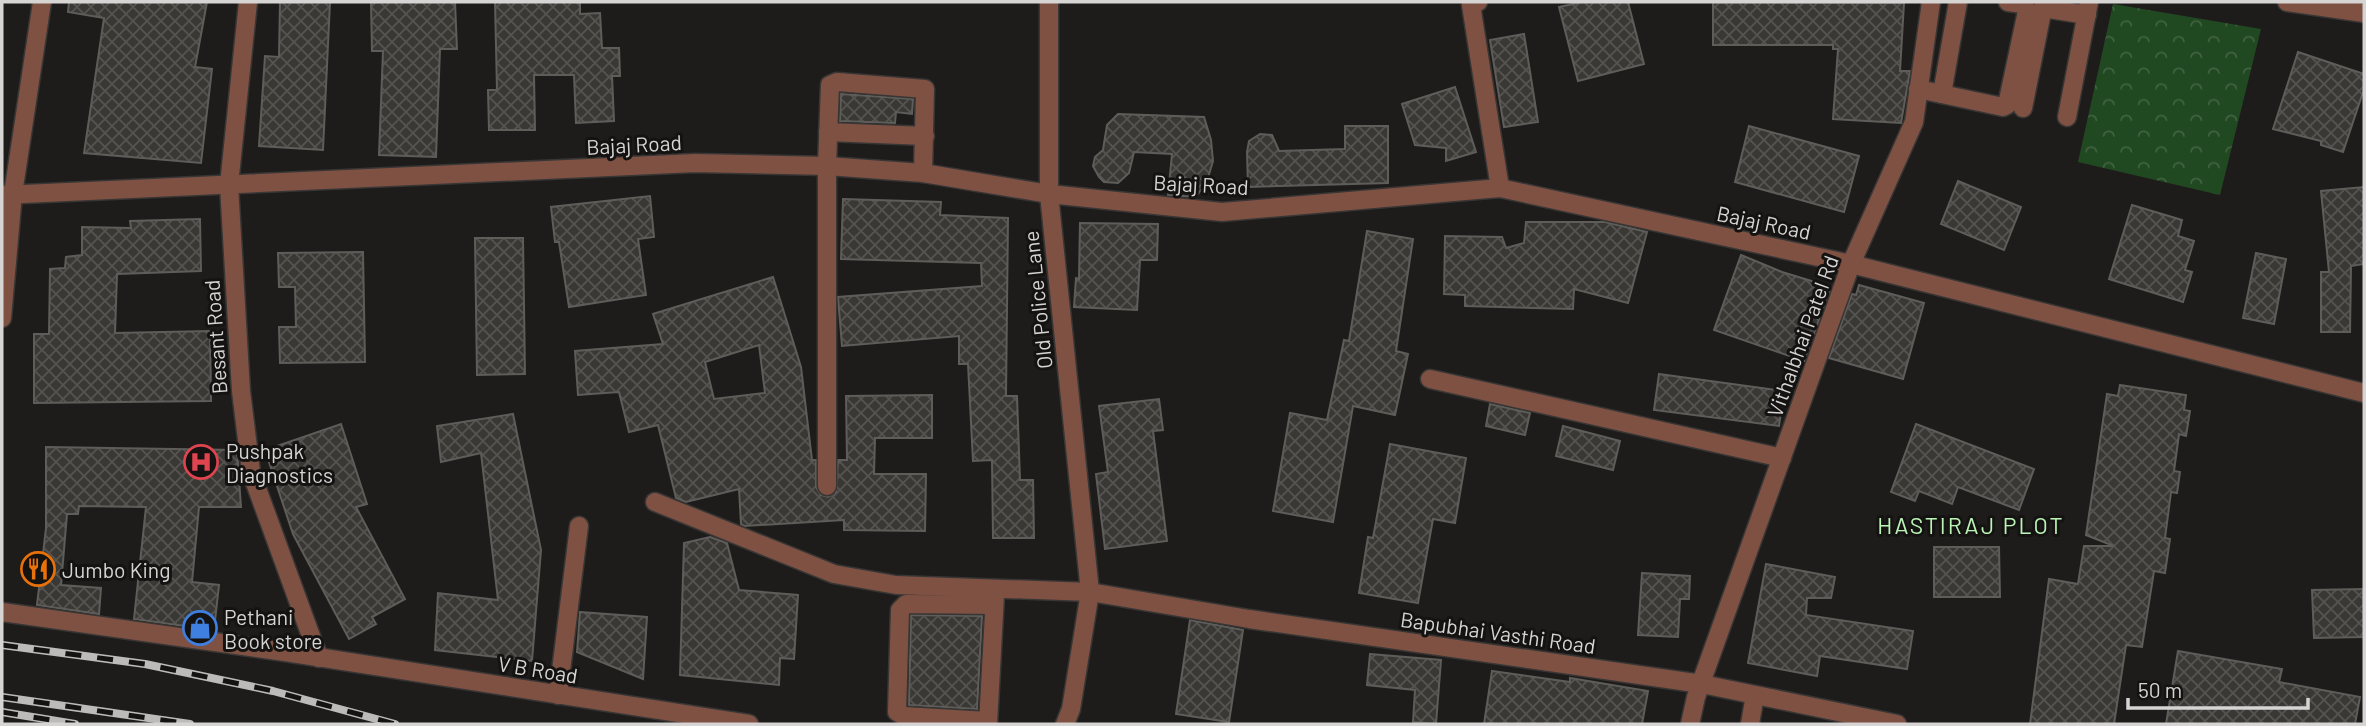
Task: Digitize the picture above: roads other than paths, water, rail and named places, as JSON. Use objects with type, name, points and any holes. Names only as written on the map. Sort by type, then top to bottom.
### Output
[{"type":"street","points":[[2,318],[8,195],[42,2]]},
{"type":"street","name":"Besant Road","points":[[248,2],[229,185],[241,391],[251,472],[319,658]]},
{"type":"street","name":"Old Police Lane","points":[[1049,2],[1049,194],[1090,592],[1071,709],[1065,724]]},
{"type":"street","points":[[1478,2],[1471,5],[1500,188]]},
{"type":"street","name":"Vithalbhai Patel Rd","points":[[1690,724],[1696,697],[1851,264],[1914,122],[1931,2]]},
{"type":"street","points":[[1942,94],[1958,2]]},
{"type":"street","points":[[1919,89],[2003,107],[2007,105],[2027,11],[2023,4],[2008,2]]},
{"type":"street","points":[[2287,2],[2364,13]]},
{"type":"street","points":[[2023,108],[2043,5],[2088,8],[2067,117]]},
{"type":"street","points":[[1926,40],[1952,44]]},
{"type":"street","points":[[827,486],[827,166],[830,85],[837,82],[925,89],[923,173]]},
{"type":"street","points":[[828,132],[925,136]]},
{"type":"street","name":"Bajaj Road","points":[[8,195],[695,163],[827,166],[923,173],[1049,194],[1222,212],[1500,188],[1851,264],[2364,393]]},
{"type":"street","points":[[1430,379],[1782,458]]},
{"type":"street","points":[[655,502],[834,575],[995,597]]},
{"type":"street","points":[[558,695],[579,526]]},
{"type":"street","points":[[995,597],[988,723],[899,715],[896,710],[900,610],[906,604],[995,597],[1090,592]]},
{"type":"street","name":"Bapubhai Vasthi Road","points":[[1090,592],[1249,619],[1702,684],[1897,724]]},
{"type":"street","name":"V B Road","points":[[2,612],[749,724]]},
{"type":"street","points":[[1750,724],[1755,695]]},
{"type":"railway","points":[[2,645],[145,664],[273,691],[395,724]]},
{"type":"railway","points":[[2,697],[190,724]]},
{"type":"railway","points":[[2,712],[75,724]]},
{"type":"place","name":"Pushpak Diagnostics","points":[[201,462]]},
{"type":"place","name":"Jumbo King","points":[[38,569]]},
{"type":"place","name":"Pethani Book store","points":[[200,628]]},
{"type":"district","name":"HASTIRAJ PLOT","points":[[1971,525]]}]
